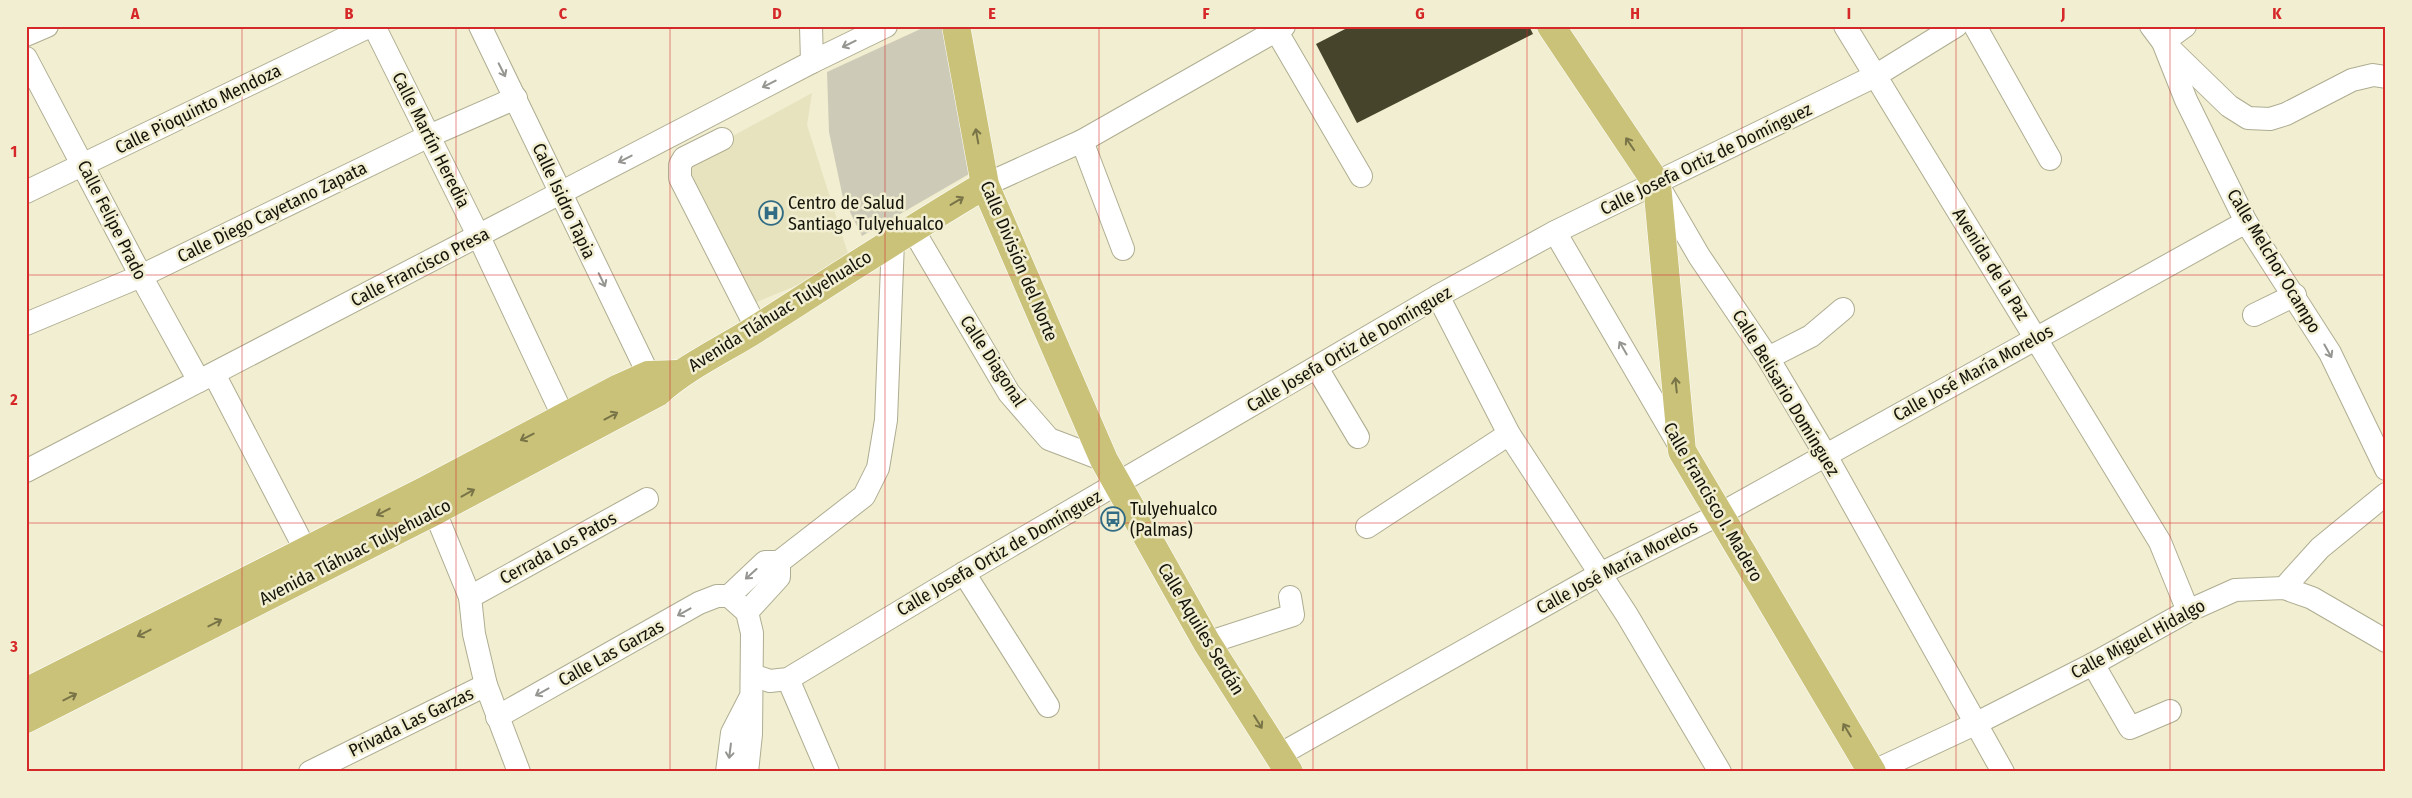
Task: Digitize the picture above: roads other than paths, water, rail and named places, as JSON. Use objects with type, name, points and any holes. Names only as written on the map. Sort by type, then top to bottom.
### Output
[{"type":"main road","name":"Calle División del Norte","points":[[956,26],[985,184],[1116,485]]},
{"type":"main road","name":"Calle Belisario Domínguez","points":[[1551,26],[1657,184]]},
{"type":"main road","name":"Avenida Tláhuac Tulyehualco","points":[[26,692],[306,551],[431,500],[564,418],[678,374],[757,329],[902,234],[985,184]]},
{"type":"main road","points":[[1657,184],[1682,451]]},
{"type":"main road","name":"Avenida Tláhuac Tulyehualco","points":[[26,719],[431,500],[653,384]]},
{"type":"main road","name":"Calle Francisco I. Madero","points":[[1682,451],[1872,772]]},
{"type":"main road","name":"Calle Aquiles Serdán","points":[[1116,485],[1207,643],[1284,763]]},
{"type":"street","points":[[26,36],[47,26]]},
{"type":"street","name":"Calle Pioquinto Mendoza","points":[[26,192],[370,26]]},
{"type":"street","name":"Calle Martín Heredia","points":[[374,26],[479,237],[564,418]]},
{"type":"street","name":"Calle Isidro Tapia","points":[[480,26],[653,384]]},
{"type":"street","points":[[812,26],[812,62]]},
{"type":"street","name":"Calle Francisco Presa","points":[[26,470],[479,237],[812,62],[886,26]]},
{"type":"street","name":"Avenida de la Paz","points":[[1845,26],[2160,542],[2188,610]]},
{"type":"street","name":"Calle Josefa Ortiz de Domínguez","points":[[788,679],[964,573],[1438,296],[1556,232],[1875,76],[1956,26]]},
{"type":"street","points":[[1976,26],[2050,159]]},
{"type":"street","points":[[2185,26],[2157,34],[2230,106],[2248,118],[2270,119],[2286,114],[2352,80],[2374,75],[2386,77]]},
{"type":"street","points":[[985,184],[1082,141],[1281,29],[1361,176]]},
{"type":"street","name":"Calle Melchor Ocampo","points":[[2157,34],[2186,100],[2246,222],[2330,353],[2386,469]]},
{"type":"street","name":"Calle Felipe Prado","points":[[26,58],[84,165],[140,276],[207,377],[306,551]]},
{"type":"street","name":"Calle Diego Cayetano Zapata","points":[[26,324],[140,276],[429,136],[516,98]]},
{"type":"street","points":[[722,139],[684,158],[680,165],[680,178],[757,329]]},
{"type":"street","points":[[1082,141],[1123,249]]},
{"type":"street","name":"Calle Belisario Domínguez","points":[[1657,184],[1699,256],[1768,358],[1825,454],[2003,772]]},
{"type":"street","name":"Calle José María Morelos","points":[[1284,763],[1600,574],[1720,514],[2246,222]]},
{"type":"street","name":"Calle Francisco I. Madero","points":[[1556,232],[1682,451]]},
{"type":"street","points":[[746,772],[751,734],[752,633],[747,612],[729,596],[765,562],[778,562],[864,496],[878,468],[886,420],[902,234]]},
{"type":"street","name":"Calle Diagonal","points":[[902,234],[1009,394],[1049,439],[1104,460]]},
{"type":"street","points":[[2254,315],[2294,295]]},
{"type":"street","points":[[1438,296],[1509,434],[1600,574],[1720,772]]},
{"type":"street","points":[[1768,358],[1811,336],[1843,309]]},
{"type":"street","points":[[1317,368],[1358,437]]},
{"type":"street","points":[[1367,527],[1509,434]]},
{"type":"street","points":[[2386,494],[2320,548],[2284,588],[2312,598],[2386,641]]},
{"type":"street","name":"Cerrada Los Patos","points":[[470,597],[647,499]]},
{"type":"street","points":[[431,500],[470,597],[474,634],[486,685],[515,770]]},
{"type":"street","points":[[747,612],[779,576],[778,562]]},
{"type":"street","points":[[964,573],[1048,706]]},
{"type":"street","name":"Calle Miguel Hidalgo","points":[[1872,772],[1977,724],[2093,664],[2188,610],[2235,590],[2284,588]]},
{"type":"street","name":"Calle Las Garzas","points":[[497,718],[698,603],[717,596],[729,596]]},
{"type":"street","points":[[1207,643],[1292,615],[1290,597]]},
{"type":"street","points":[[2093,664],[2130,728],[2170,711]]},
{"type":"street","points":[[752,675],[770,681],[788,679],[828,772]]},
{"type":"street","name":"Privada Las Garzas","points":[[310,772],[486,685]]},
{"type":"street","points":[[727,772],[732,733],[750,699]]},
{"type":"place","name":"Centro de Salud Santiago Tulyehualco","points":[[771,213]]},
{"type":"place","name":"Tulyehualco (Palmas)","points":[[1113,519]]}]
